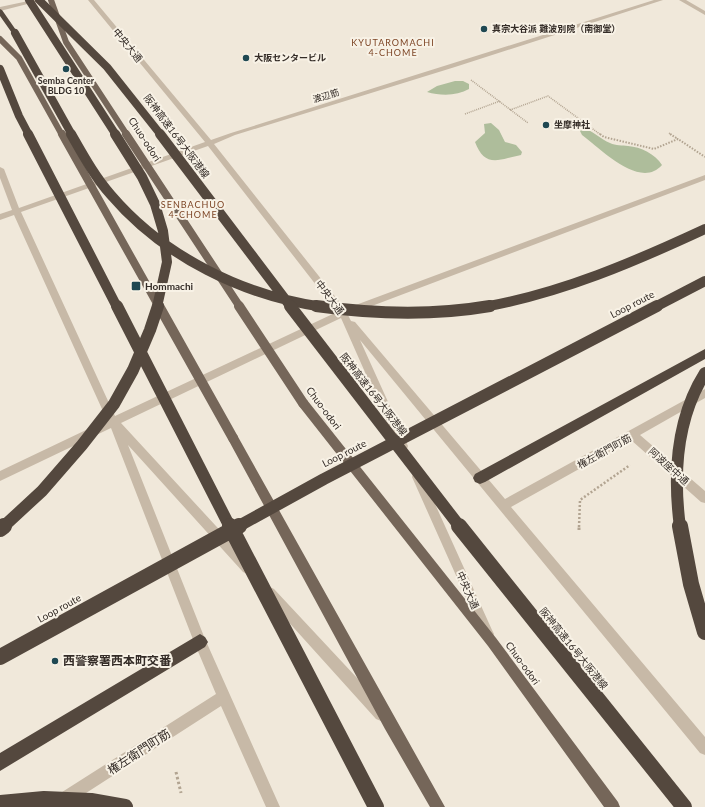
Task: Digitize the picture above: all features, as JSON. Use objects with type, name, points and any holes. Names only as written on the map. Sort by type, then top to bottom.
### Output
[{"type":"highway","points":[[0,529],[42,491],[82,445],[114,404],[134,370],[150,330],[161,295],[167,262],[163,231],[159,217],[155,204],[142,177],[91,95],[28,0]]},
{"type":"highway","name":"阪神高速16号大阪港線","points":[[40,0],[106,67],[140,107],[237,237],[435,495],[684,807]]},
{"type":"highway","points":[[0,10],[15,33],[78,146],[98,178],[117,202],[143,228],[174,251],[208,271],[234,283],[277,298],[318,307],[364,312],[418,314],[480,308],[533,297],[592,278],[659,251],[705,229]]},
{"type":"highway","points":[[0,69],[19,116],[264,593],[376,807]]},
{"type":"highway","name":"Loop route","points":[[0,657],[324,478],[705,281]]},
{"type":"highway","points":[[480,478],[705,354]]},
{"type":"highway","points":[[705,373],[685,415],[678,450],[676,495],[682,546],[694,598],[705,632]]},
{"type":"highway","points":[[0,763],[200,642]]},
{"type":"highway","points":[[0,803],[44,799],[90,801],[125,807]]},
{"type":"main road","name":"Chuo-odori","points":[[51,0],[66,42],[303,403],[492,642],[613,807]]},
{"type":"main road","points":[[0,39],[19,58],[233,438],[390,724],[438,807]]},
{"type":"street","points":[[0,10],[40,0]]},
{"type":"street","name":"中央大通","points":[[91,0],[209,144],[343,313],[492,642]]},
{"type":"street","name":"渡辺筋","points":[[0,217],[209,144],[233,134],[660,0]]},
{"type":"street","points":[[682,0],[705,13]]},
{"type":"street","points":[[0,169],[17,212],[113,422],[200,642],[273,807]]},
{"type":"street","points":[[0,476],[343,313],[705,177]]},
{"type":"street","points":[[343,313],[705,748]]},
{"type":"street","name":"権左衛門町筋","points":[[503,506],[705,393]]},
{"type":"street","points":[[113,422],[390,724]]},
{"type":"street","name":"阿波座中通","points":[[634,434],[705,498]]},
{"type":"street","name":"権左衛門町筋","points":[[53,807],[225,696]]},
{"type":"path","points":[[453,66],[528,123]]},
{"type":"path","points":[[510,110],[548,96],[604,137],[654,149],[678,139]]},
{"type":"path","points":[[465,114],[500,102]]},
{"type":"path","points":[[572,126],[583,122]]},
{"type":"path","points":[[668,133],[705,157]]},
{"type":"path","points":[[579,530],[580,500],[630,465]]},
{"type":"path","points":[[176,772],[181,792]]},
{"type":"green space","points":[[455,81],[463,81],[469,84],[469,89],[449,95],[427,92],[437,86]]},
{"type":"green space","points":[[491,123],[499,130],[505,142],[516,145],[522,152],[521,155],[491,160],[487,159],[481,153],[475,142],[485,133],[484,124]]},
{"type":"green space","points":[[583,129],[590,131],[612,144],[633,147],[652,154],[662,165],[653,171],[643,173],[621,165],[582,135],[580,131]]},
{"type":"place","name":"真宗大谷派 難波別院（南御堂）","points":[[484,29]]},
{"type":"place","name":"大阪センタービル","points":[[246,58]]},
{"type":"place","name":"Semba Center BLDG 10","points":[[66,69]]},
{"type":"place","name":"坐摩神社","points":[[546,125]]},
{"type":"place","name":"Hommachi","points":[[136,286]]},
{"type":"place","name":"西警察署西本町交番","points":[[55,661]]},
{"type":"district","name":"KYUTAROMACHI 4-CHOME","points":[[393,48]]},
{"type":"district","name":"SENBACHUO 4-CHOME","points":[[193,210]]}]
